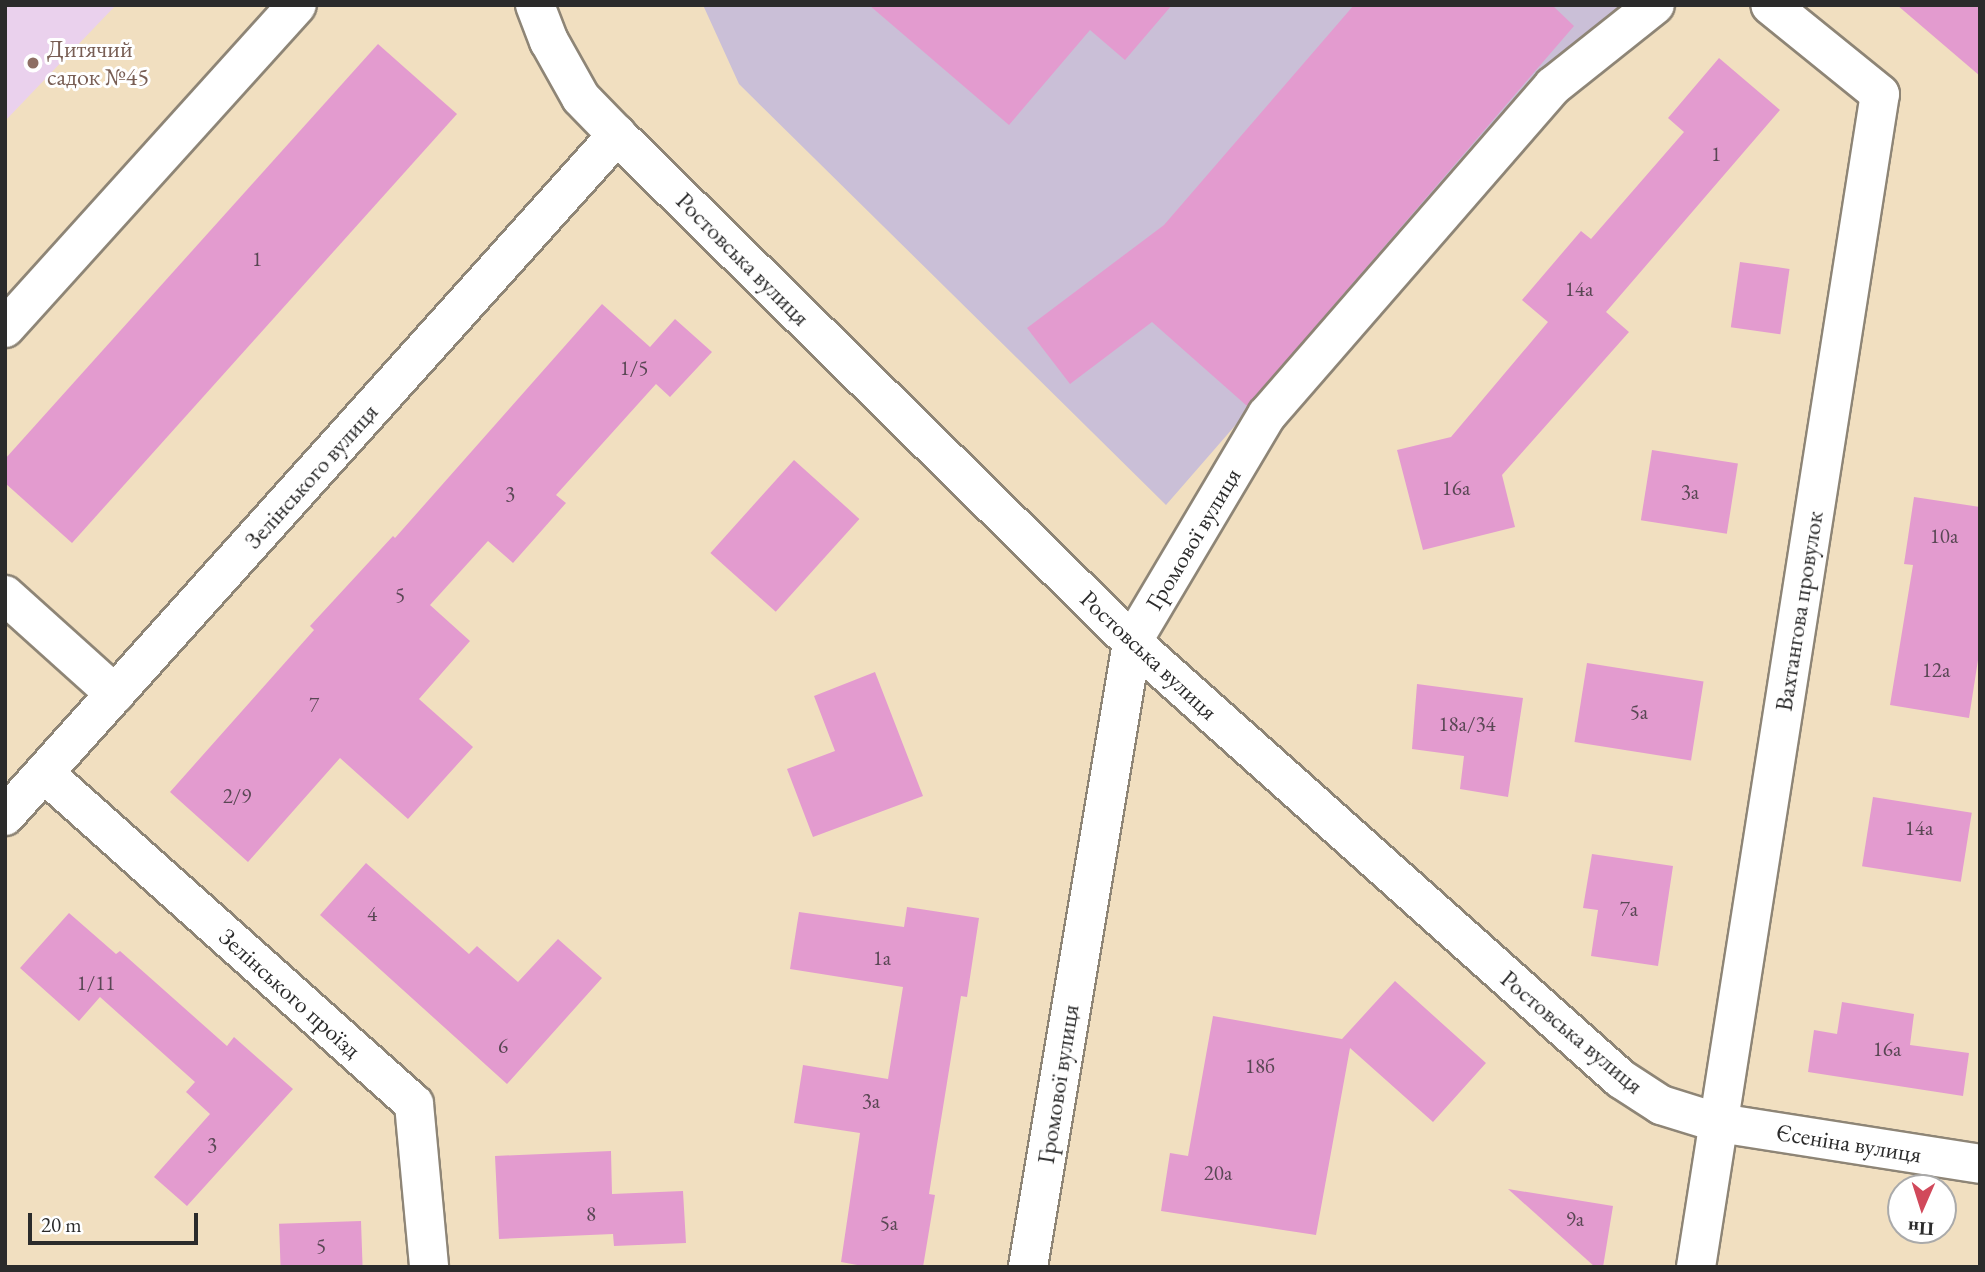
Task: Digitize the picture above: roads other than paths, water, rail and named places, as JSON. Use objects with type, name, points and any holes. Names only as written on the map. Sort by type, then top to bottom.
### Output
[{"type":"street","points":[[5,328],[296,5]]},
{"type":"street","name":"Ростовська вулиця","points":[[536,5],[549,41],[581,98],[1132,642],[1621,1079],[1661,1105],[1719,1123]]},
{"type":"street","name":"Громової вулиця","points":[[1028,1267],[1132,642],[1267,415],[1553,86],[1655,5]]},
{"type":"street","name":"Вахтангова провулок","points":[[1696,1267],[1880,94],[1770,5]]},
{"type":"street","name":"Зелінського вулиця","points":[[5,816],[617,135]]},
{"type":"street","points":[[5,595],[115,694]]},
{"type":"street","name":"Зелінського проїзд","points":[[44,774],[414,1104],[429,1267]]},
{"type":"street","name":"Єсеніна вулиця","points":[[1719,1123],[1980,1164]]},
{"type":"place","name":"Дитячий садок №45","points":[[33,63]]}]
